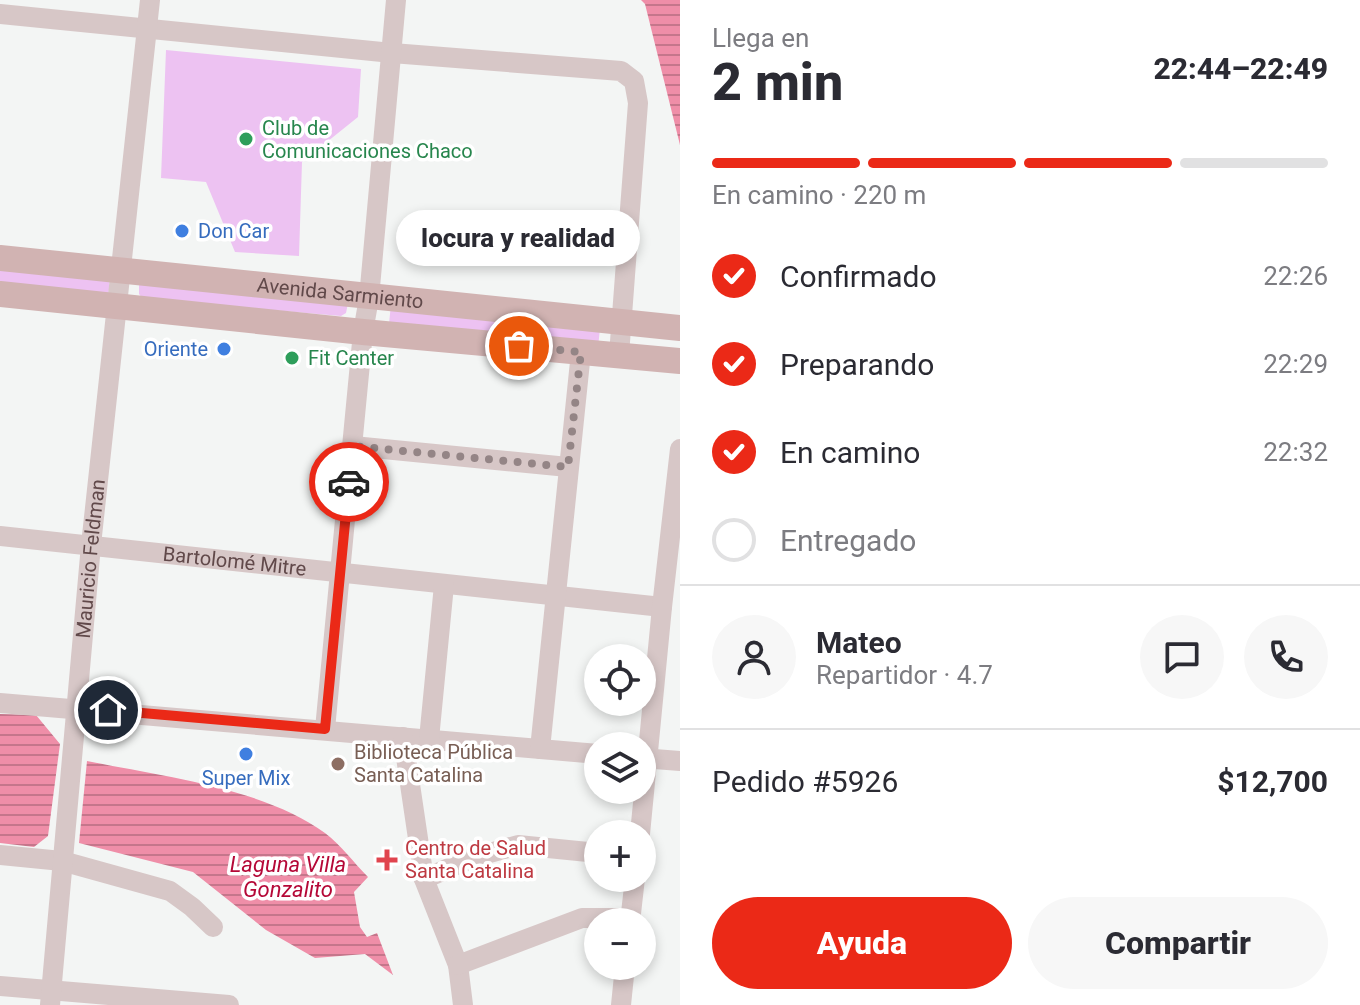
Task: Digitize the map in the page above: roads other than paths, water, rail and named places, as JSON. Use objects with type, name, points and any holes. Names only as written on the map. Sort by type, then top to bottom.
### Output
[{"type":"main road","name":"Avenida Sarmiento","points":[[0,258],[680,328]]},
{"type":"main road","name":"Avenida Sarmiento","points":[[0,294],[680,361]]},
{"type":"street","name":"Mauricio Feldman","points":[[51,998],[91,545],[150,0]]},
{"type":"street","points":[[325,729],[396,0]]},
{"type":"street","points":[[0,14],[392,53],[621,71],[634,81],[638,103],[619,355]]},
{"type":"street","points":[[540,749],[581,352]]},
{"type":"street","points":[[353,446],[568,467]]},
{"type":"street","points":[[648,732],[680,449]]},
{"type":"street","name":"Bartolomé Mitre","points":[[0,536],[662,607]]},
{"type":"street","points":[[429,739],[444,585]]},
{"type":"street","points":[[0,703],[584,753]]},
{"type":"street","points":[[403,737],[424,879],[458,965],[463,1005]]},
{"type":"street","points":[[656,759],[680,761]]},
{"type":"street","points":[[424,879],[472,858],[518,845],[584,852]]},
{"type":"street","points":[[0,855],[62,861],[170,891],[213,927]]},
{"type":"street","points":[[458,965],[584,918]]},
{"type":"street","points":[[621,1005],[624,980]]},
{"type":"street","points":[[0,986],[51,998],[229,1005]]},
{"type":"water","points":[[641,0],[680,0],[680,145],[645,4]]},
{"type":"water","points":[[0,714],[36,715],[60,744],[48,836],[34,847],[0,843]]},
{"type":"water","name":"Laguna Villa Gonzalito","points":[[87,761],[242,794],[300,818],[325,833],[368,877],[354,892],[360,927],[367,937],[377,933],[393,975],[365,954],[315,958],[266,930],[193,872],[79,843]]},
{"type":"place","name":"Club de Comunicaciones Chaco","points":[[246,139]]},
{"type":"place","name":"Don Car","points":[[182,231]]},
{"type":"place","name":"locura y realidad","points":[[519,346]]},
{"type":"place","name":"Oriente","points":[[224,349]]},
{"type":"place","name":"Fit Center","points":[[292,358]]},
{"type":"place","name":"Super Mix","points":[[246,754]]},
{"type":"place","name":"Biblioteca Pública Santa Catalina","points":[[338,764]]},
{"type":"place","name":"Centro de Salud Santa Catalina","points":[[387,860]]}]
